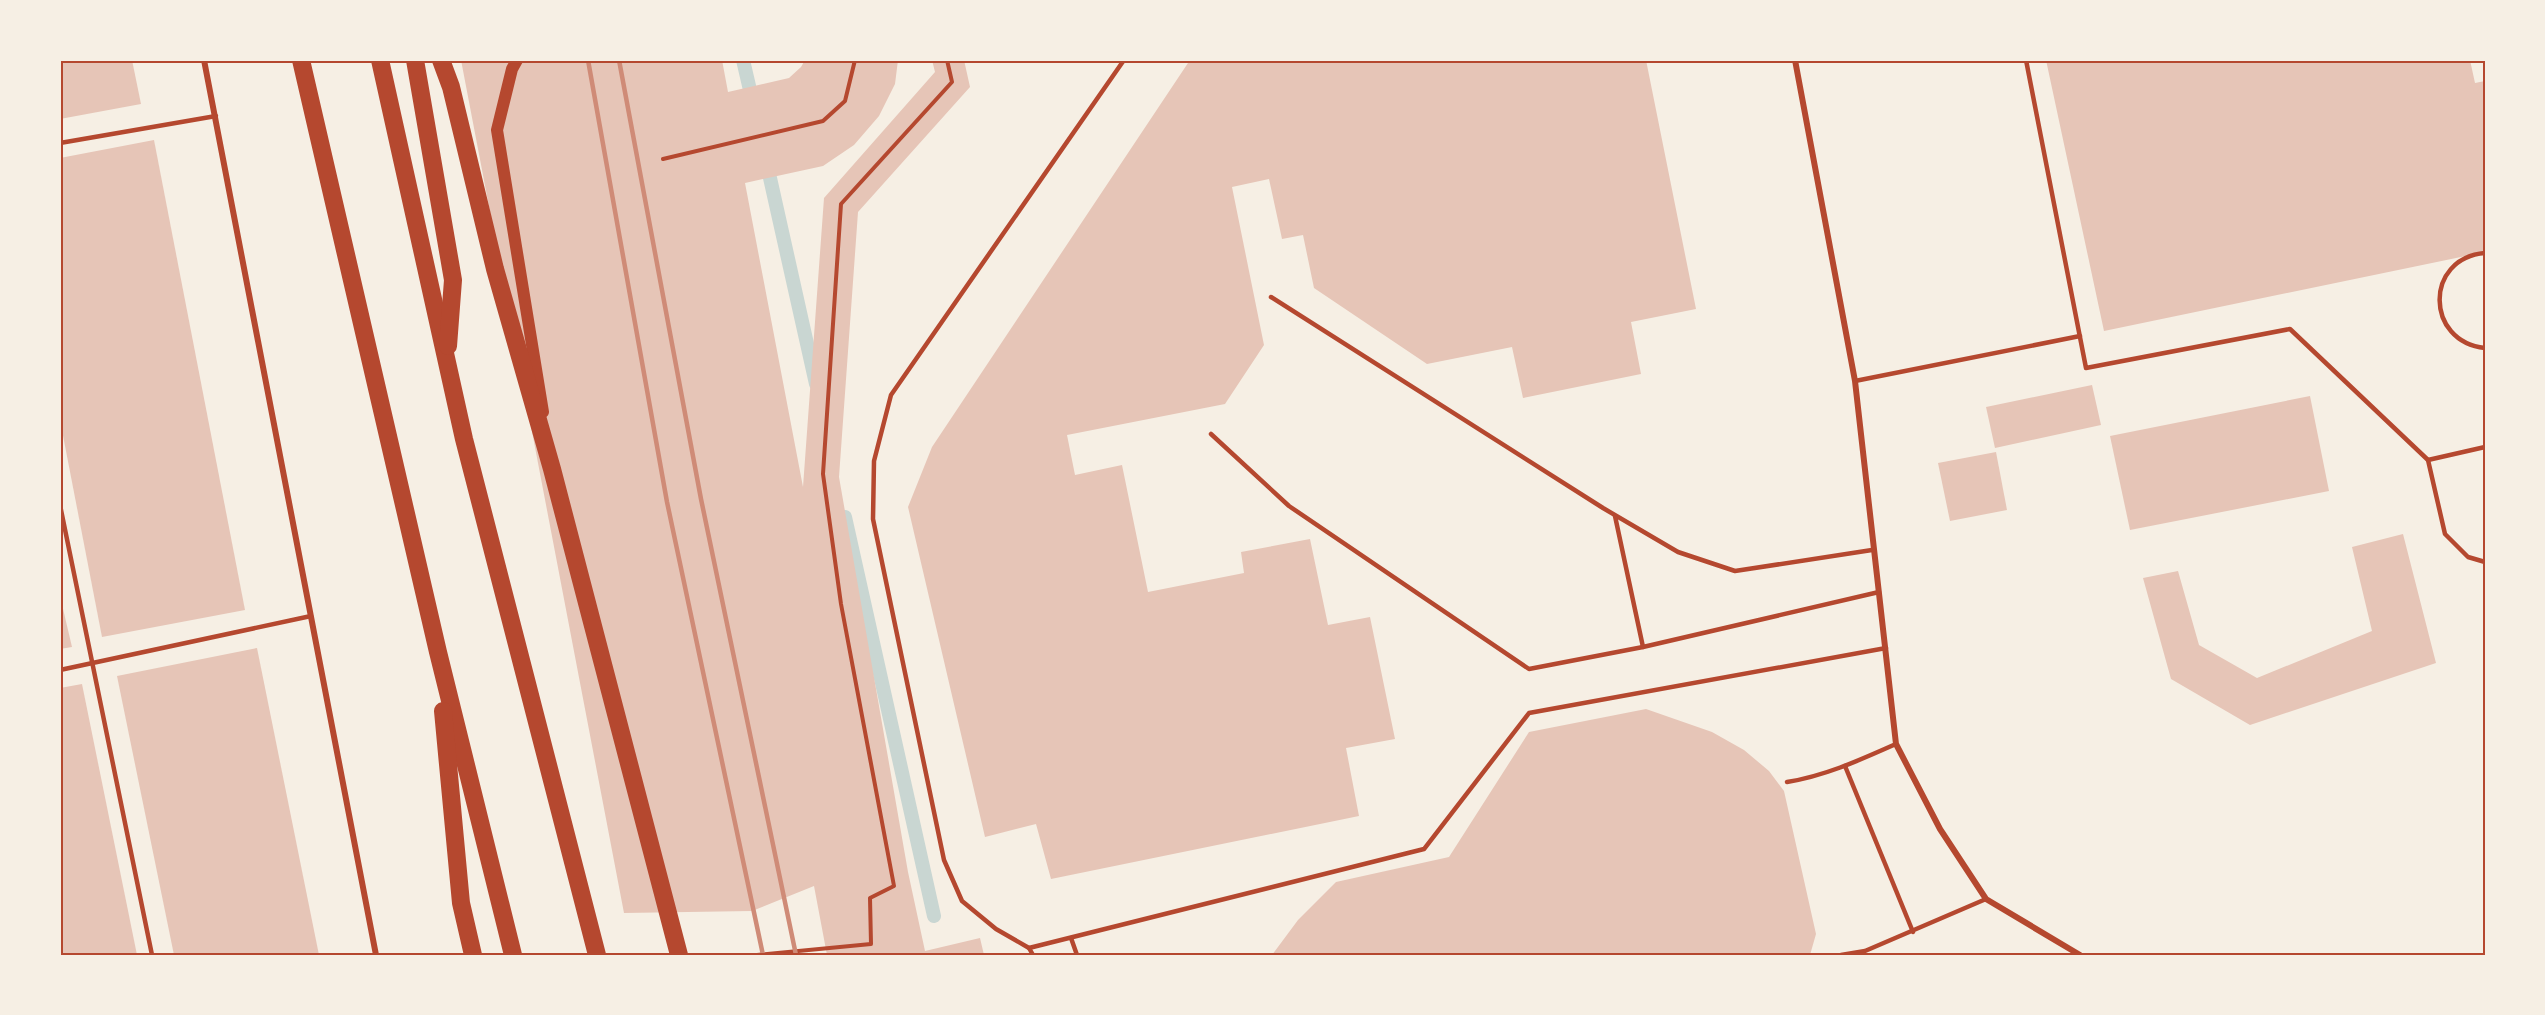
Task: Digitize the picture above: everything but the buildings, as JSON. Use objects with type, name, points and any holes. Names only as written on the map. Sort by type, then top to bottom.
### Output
[{"type":"highway","points":[[301,60],[438,652],[513,955]]},
{"type":"highway","points":[[380,60],[447,362],[597,955]]},
{"type":"highway","points":[[415,60],[453,280],[447,362]]},
{"type":"highway","points":[[441,60],[451,87],[495,269],[552,469],[679,955]]},
{"type":"highway","points":[[438,652],[461,903],[473,955]]},
{"type":"main road","points":[[517,60],[512,69],[497,130],[552,469]]},
{"type":"street","points":[[204,60],[376,955]]},
{"type":"street","points":[[1796,60],[1855,381],[1872,550],[1886,648],[1896,744],[1940,829],[1986,898],[2080,955]]},
{"type":"lane","points":[[1033,955],[1029,948],[996,929],[962,901],[944,860],[873,519],[874,461],[891,395],[1124,60]]},
{"type":"lane","points":[[2026,60],[2086,368],[2290,329],[2428,460],[2445,534],[2468,557],[2485,562]]},
{"type":"lane","points":[[60,143],[216,116]]},
{"type":"lane","points":[[2485,253],[2467,257],[2454,265],[2444,278],[2440,293],[2440,309],[2445,324],[2455,336],[2468,344],[2485,348]]},
{"type":"lane","points":[[1271,297],[1615,516],[1678,552],[1735,571],[1872,550]]},
{"type":"lane","points":[[1855,381],[2080,336]]},
{"type":"lane","points":[[1211,434],[1289,506],[1529,669],[1642,646],[1879,592]]},
{"type":"lane","points":[[2428,460],[2485,447]]},
{"type":"lane","points":[[60,505],[152,955]]},
{"type":"lane","points":[[1615,516],[1642,646]]},
{"type":"lane","points":[[60,670],[311,616]]},
{"type":"lane","points":[[1029,948],[1424,849],[1529,713],[1886,648]]},
{"type":"lane","points":[[1787,782],[1806,779],[1845,766],[1896,744]]},
{"type":"lane","points":[[1845,766],[1913,932]]},
{"type":"lane","points":[[1841,955],[1864,951],[1913,932],[1986,898]]},
{"type":"lane","points":[[1071,938],[1077,955]]},
{"type":"path","points":[[663,159],[823,121],[845,101],[855,60]]},
{"type":"path","points":[[757,955],[871,944],[870,898]]},
{"type":"waterway","points":[[743,60],[753,103]]},
{"type":"waterway","points":[[766,160],[816,384]]},
{"type":"waterway","points":[[845,517],[934,916]]},
{"type":"railway","points":[[588,60],[667,502],[763,955]]},
{"type":"railway","points":[[619,60],[701,499],[796,955]]}]
